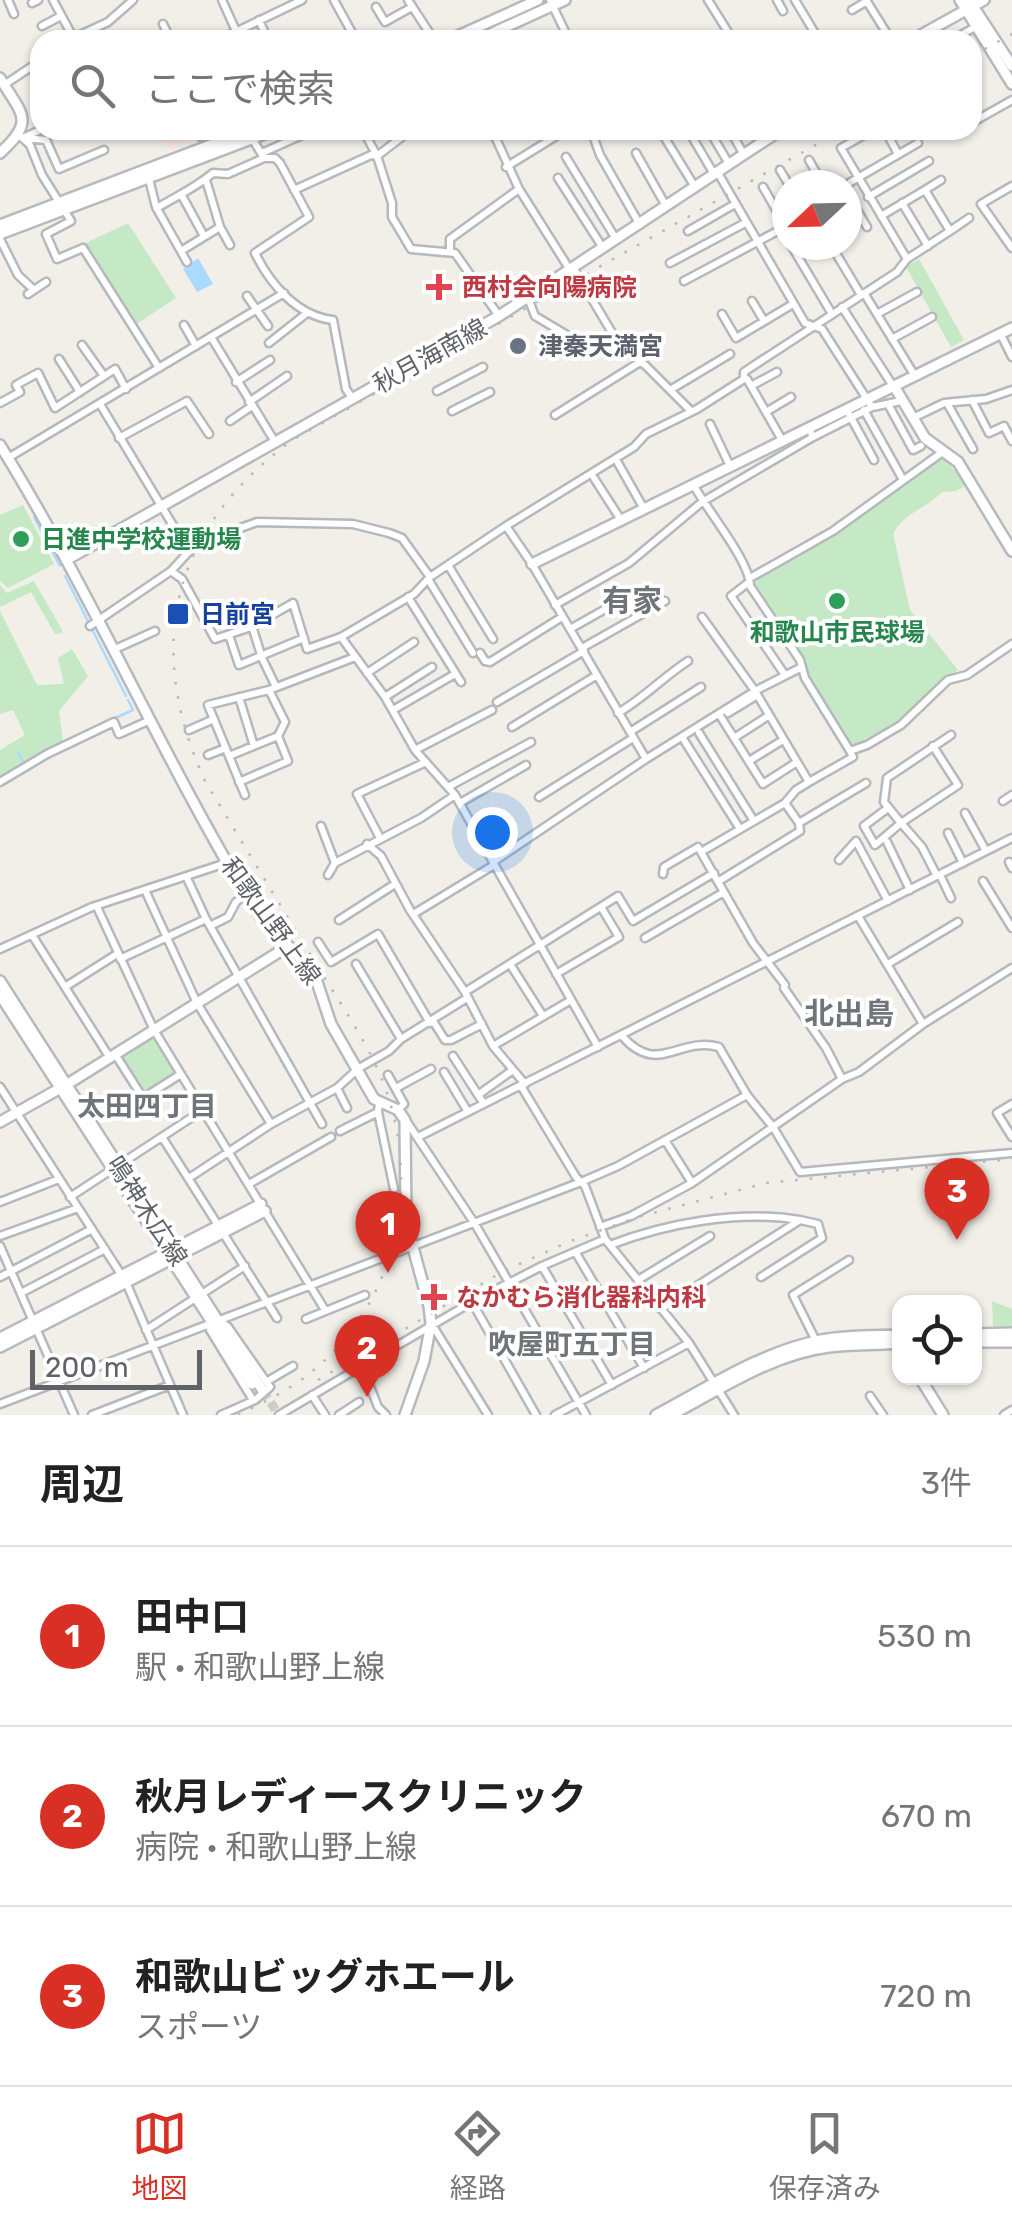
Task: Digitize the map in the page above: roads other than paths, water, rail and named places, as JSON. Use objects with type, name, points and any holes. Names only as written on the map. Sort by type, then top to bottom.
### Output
[{"type":"street","points":[[8,0],[14,14]]},
{"type":"street","points":[[53,0],[67,30]]},
{"type":"street","points":[[94,30],[134,0]]},
{"type":"street","points":[[222,0],[236,30]]},
{"type":"street","points":[[238,30],[282,4],[300,0]]},
{"type":"street","points":[[334,0],[351,30]]},
{"type":"street","points":[[472,30],[538,0]]},
{"type":"street","points":[[497,30],[564,0]]},
{"type":"street","points":[[708,0],[726,30]]},
{"type":"street","points":[[776,0],[783,11]]},
{"type":"street","points":[[795,0],[813,30]]},
{"type":"street","points":[[852,10],[867,0],[885,30]]},
{"type":"street","points":[[927,30],[967,4],[984,0]]},
{"type":"street","points":[[376,7],[385,22],[410,2],[428,30]]},
{"type":"street","points":[[551,3],[564,30]]},
{"type":"street","points":[[967,4],[979,30]]},
{"type":"street","points":[[967,4],[1010,59]]},
{"type":"street","points":[[42,26],[61,16]]},
{"type":"street","points":[[259,20],[264,30]]},
{"type":"street","points":[[163,24],[166,30]]},
{"type":"street","points":[[970,30],[977,26]]},
{"type":"street","points":[[982,34],[1012,84]]},
{"type":"street","points":[[21,137],[22,118],[2,82],[30,67]]},
{"type":"street","points":[[982,117],[1012,100]]},
{"type":"street","points":[[0,153],[30,134]]},
{"type":"street","points":[[21,137],[30,138]]},
{"type":"street","points":[[21,137],[30,145],[42,176],[72,221],[46,234],[57,259],[83,248],[159,368]]},
{"type":"street","points":[[46,140],[59,168],[104,150]]},
{"type":"street","points":[[46,282],[31,292],[0,237],[63,205],[231,140]]},
{"type":"street","points":[[0,225],[149,179],[234,140]]},
{"type":"street","points":[[156,208],[190,192],[214,173],[228,174],[264,161],[253,140]]},
{"type":"street","points":[[263,156],[294,140]]},
{"type":"street","points":[[368,140],[392,203],[392,217],[404,241],[419,252],[455,253],[500,316]]},
{"type":"street","points":[[377,156],[398,140]]},
{"type":"street","points":[[496,140],[518,189],[621,347],[690,410]]},
{"type":"street","points":[[506,167],[550,140]]},
{"type":"street","points":[[595,140],[640,225]]},
{"type":"street","points":[[666,140],[696,188]]},
{"type":"street","points":[[694,140],[805,323],[822,329],[867,405],[902,478]]},
{"type":"street","points":[[715,140],[730,165]]},
{"type":"street","points":[[736,140],[744,155]]},
{"type":"street","name":"秋月海南線","points":[[66,560],[500,316],[766,140]]},
{"type":"street","points":[[853,170],[840,148],[855,140]]},
{"type":"street","points":[[890,140],[898,154]]},
{"type":"street","points":[[862,176],[918,143]]},
{"type":"street","points":[[294,190],[371,154],[377,156]]},
{"type":"street","points":[[636,154],[667,207]]},
{"type":"street","points":[[263,156],[275,158],[309,217],[256,253],[267,277],[284,293],[307,313],[333,320],[346,388],[353,399]]},
{"type":"street","points":[[566,157],[617,240]]},
{"type":"street","points":[[808,160],[814,170]]},
{"type":"street","points":[[868,197],[929,162]]},
{"type":"street","points":[[558,178],[603,250]]},
{"type":"street","points":[[149,179],[156,208],[187,262]]},
{"type":"street","points":[[206,180],[220,227],[230,245]]},
{"type":"street","points":[[881,216],[942,180]]},
{"type":"street","points":[[862,186],[907,259]]},
{"type":"street","points":[[1012,186],[981,204],[1012,248]]},
{"type":"street","points":[[762,187],[772,205]]},
{"type":"street","points":[[450,251],[450,239],[518,189]]},
{"type":"street","points":[[925,190],[950,231]]},
{"type":"street","points":[[180,194],[204,236]]},
{"type":"street","points":[[902,203],[928,246]]},
{"type":"street","points":[[688,231],[735,204]]},
{"type":"street","points":[[862,218],[867,227]]},
{"type":"street","points":[[782,440],[752,386],[744,379],[744,372],[898,272],[907,259],[969,218]]},
{"type":"street","points":[[670,264],[745,222]]},
{"type":"street","points":[[180,251],[220,227]]},
{"type":"street","points":[[684,282],[772,235]]},
{"type":"street","points":[[800,260],[832,314]]},
{"type":"street","points":[[840,260],[915,376]]},
{"type":"street","points":[[877,314],[917,292]]},
{"type":"street","points":[[8,458],[257,310],[273,305],[284,293]]},
{"type":"street","points":[[247,296],[268,326]]},
{"type":"street","points":[[528,298],[535,316],[577,341],[621,347]]},
{"type":"street","points":[[752,301],[764,321]]},
{"type":"street","points":[[722,314],[736,338],[794,304]]},
{"type":"street","points":[[842,308],[925,438],[964,470],[1012,551]]},
{"type":"street","points":[[269,344],[307,313]]},
{"type":"street","points":[[892,339],[932,317]]},
{"type":"street","points":[[184,325],[196,346]]},
{"type":"street","points":[[555,605],[629,562],[702,502],[811,432],[1012,328]]},
{"type":"street","points":[[1000,334],[1012,358]]},
{"type":"street","points":[[212,337],[276,442]]},
{"type":"street","points":[[82,344],[104,376]]},
{"type":"street","points":[[670,390],[730,354]]},
{"type":"street","points":[[59,360],[80,392]]},
{"type":"street","points":[[236,382],[270,360]]},
{"type":"street","points":[[555,415],[640,362]]},
{"type":"street","points":[[437,390],[484,367]]},
{"type":"street","points":[[0,402],[20,392],[16,385],[38,373],[55,408],[115,368],[126,389]]},
{"type":"street","points":[[752,386],[777,372]]},
{"type":"street","points":[[230,421],[287,376]]},
{"type":"street","points":[[171,572],[184,581],[215,639],[252,626],[293,603],[308,649],[341,636],[408,597],[429,578],[506,526],[634,447],[646,434],[744,379]]},
{"type":"street","points":[[913,418],[947,402],[1012,390]]},
{"type":"street","points":[[452,411],[490,392]]},
{"type":"street","points":[[766,412],[791,397]]},
{"type":"street","points":[[972,400],[989,433],[1004,426],[1012,441]]},
{"type":"street","points":[[119,438],[187,401],[209,434]]},
{"type":"street","points":[[867,405],[902,401]]},
{"type":"street","points":[[947,402],[973,449]]},
{"type":"street","points":[[100,404],[159,508],[189,552]]},
{"type":"street","points":[[888,404],[913,450],[920,446]]},
{"type":"street","points":[[848,412],[874,460]]},
{"type":"street","points":[[710,424],[730,466]]},
{"type":"street","points":[[532,564],[782,440],[811,432]]},
{"type":"street","name":"和歌山野上線","points":[[0,445],[66,560],[94,623],[113,650],[226,863],[246,895],[314,973],[332,1024],[378,1107]]},
{"type":"street","points":[[785,675],[731,596],[944,451]]},
{"type":"street","points":[[618,463],[644,509]]},
{"type":"street","points":[[594,478],[620,520]]},
{"type":"street","points":[[692,484],[729,540],[853,757],[701,852]]},
{"type":"street","points":[[94,623],[171,572],[196,544],[257,522],[353,524],[402,538],[485,661],[490,662],[562,617]]},
{"type":"street","points":[[506,526],[646,759]]},
{"type":"street","points":[[448,566],[493,639]]},
{"type":"street","points":[[408,597],[461,682]]},
{"type":"street","points":[[497,702],[664,601]]},
{"type":"street","points":[[570,629],[616,603]]},
{"type":"street","points":[[702,618],[809,782]]},
{"type":"street","points":[[229,756],[278,736],[285,722],[252,626]]},
{"type":"street","points":[[113,650],[154,631]]},
{"type":"street","points":[[229,635],[239,665],[304,638]]},
{"type":"street","points":[[341,636],[394,710],[415,750],[455,795],[598,1047]]},
{"type":"street","points":[[367,672],[414,642]]},
{"type":"street","points":[[850,751],[901,726],[948,680],[967,675],[1012,644]]},
{"type":"street","points":[[245,794],[208,705],[272,689],[356,657]]},
{"type":"street","points":[[618,713],[688,661]]},
{"type":"street","points":[[385,697],[432,667]]},
{"type":"street","points":[[415,914],[646,759],[802,667]]},
{"type":"street","points":[[394,710],[455,674]]},
{"type":"street","points":[[512,727],[597,675]]},
{"type":"street","points":[[539,797],[701,687]]},
{"type":"street","points":[[239,697],[254,746]]},
{"type":"street","points":[[415,750],[492,710]]},
{"type":"street","points":[[724,714],[734,738],[764,784],[797,762]]},
{"type":"street","points":[[734,738],[768,716]]},
{"type":"street","points":[[189,730],[214,719]]},
{"type":"street","points":[[0,782],[114,722],[120,734],[148,721]]},
{"type":"street","points":[[686,738],[710,724]]},
{"type":"street","points":[[699,733],[754,821]]},
{"type":"street","points":[[951,734],[887,778],[884,802],[922,848],[951,898]]},
{"type":"street","points":[[240,782],[288,761],[278,736]]},
{"type":"street","points":[[686,738],[740,829]]},
{"type":"street","points":[[749,762],[783,740]]},
{"type":"street","points":[[448,786],[531,742]]},
{"type":"street","points":[[888,808],[864,826],[875,845],[958,786],[933,746]]},
{"type":"street","points":[[208,755],[226,748]]},
{"type":"street","points":[[380,838],[357,794],[426,762]]},
{"type":"street","points":[[460,803],[526,764]]},
{"type":"street","points":[[799,824],[866,782]]},
{"type":"street","points":[[328,875],[335,863],[421,818],[455,795]]},
{"type":"street","points":[[1003,801],[1012,795]]},
{"type":"street","points":[[189,1178],[310,1100],[337,1088],[359,1068],[432,1022],[510,964],[618,896],[633,921],[800,832],[785,802]]},
{"type":"street","points":[[965,813],[986,851]]},
{"type":"street","points":[[321,826],[335,863]]},
{"type":"street","points":[[948,833],[962,863]]},
{"type":"street","points":[[418,1136],[1012,838]]},
{"type":"street","points":[[839,860],[856,841],[888,901]]},
{"type":"street","points":[[887,842],[910,890]]},
{"type":"street","points":[[367,844],[381,856],[493,1046],[523,1085],[582,1182],[608,1242],[689,1343],[734,1415]]},
{"type":"street","points":[[663,874],[664,867],[698,847],[842,1079]]},
{"type":"street","points":[[0,949],[97,907],[226,863]]},
{"type":"street","points":[[186,876],[208,923],[322,1124]]},
{"type":"street","points":[[984,880],[1012,928]]},
{"type":"street","points":[[339,920],[395,884]]},
{"type":"street","points":[[145,890],[197,1003],[271,1124]]},
{"type":"street","points":[[645,938],[724,892]]},
{"type":"street","points":[[64,986],[119,956],[228,916],[236,902],[246,895]]},
{"type":"street","points":[[97,907],[154,1030],[325,1310]]},
{"type":"street","points":[[556,974],[619,937],[601,908]]},
{"type":"street","points":[[858,916],[923,1024]]},
{"type":"street","points":[[888,964],[958,922]]},
{"type":"street","points":[[318,942],[332,962],[378,934],[445,1040],[482,1024]]},
{"type":"street","points":[[32,935],[143,1098],[181,1074]]},
{"type":"street","points":[[0,1122],[287,946]]},
{"type":"street","points":[[356,964],[401,1040]]},
{"type":"street","points":[[510,964],[543,1016]]},
{"type":"street","points":[[600,1226],[631,1216],[692,1183],[842,1079],[860,1072],[923,1024],[1012,968]]},
{"type":"street","name":"鳴神木広線","points":[[0,980],[63,1086],[260,1392]]},
{"type":"street","name":"鳴神木広線","points":[[0,995],[63,1086]]},
{"type":"street","points":[[493,1046],[571,1000]]},
{"type":"street","points":[[622,1036],[635,1051],[648,1056],[715,1044],[800,1172],[1012,1153]]},
{"type":"street","points":[[453,1056],[484,1104]]},
{"type":"street","points":[[396,1088],[431,1069]]},
{"type":"street","points":[[444,1072],[468,1112]]},
{"type":"street","points":[[478,1095],[510,1072]]},
{"type":"street","points":[[388,1075],[404,1104],[398,1110]]},
{"type":"street","points":[[0,1087],[124,1279],[182,1413],[168,1415]]},
{"type":"street","points":[[337,1088],[346,1108]]},
{"type":"street","points":[[0,1404],[582,1182],[747,1095]]},
{"type":"street","points":[[1012,1104],[998,1112],[1012,1137]]},
{"type":"street","points":[[378,1107],[394,1189]]},
{"type":"street","points":[[340,1130],[378,1107],[398,1110],[474,1224],[586,1415]]},
{"type":"street","points":[[70,1196],[203,1110]]},
{"type":"street","points":[[405,1120],[405,1210],[431,1325],[424,1361],[405,1415]]},
{"type":"street","points":[[162,1137],[278,1318]]},
{"type":"street","points":[[250,1184],[331,1138]]},
{"type":"street","points":[[665,1140],[692,1183]]},
{"type":"street","points":[[0,1202],[59,1179]]},
{"type":"street","points":[[0,1236],[78,1208]]},
{"type":"street","points":[[0,1347],[34,1325],[263,1208]]},
{"type":"street","points":[[284,1414],[472,1302],[576,1252],[737,1217],[769,1215],[818,1224],[822,1238],[761,1276]]},
{"type":"street","points":[[662,1308],[800,1220]]},
{"type":"street","points":[[0,1277],[92,1229]]},
{"type":"street","points":[[638,1280],[710,1236]]},
{"type":"street","points":[[0,1247],[74,1415]]},
{"type":"street","points":[[21,1293],[104,1249]]},
{"type":"street","points":[[576,1252],[644,1368]]},
{"type":"street","points":[[816,1341],[793,1295],[849,1260]]},
{"type":"street","points":[[146,1330],[245,1266]]},
{"type":"street","points":[[542,1266],[612,1385]]},
{"type":"street","points":[[306,1319],[365,1294]]},
{"type":"street","points":[[472,1302],[536,1415]]},
{"type":"street","points":[[0,1338],[34,1325]]},
{"type":"street","points":[[431,1325],[488,1415]]},
{"type":"street","points":[[982,1334],[1012,1333]]},
{"type":"street","points":[[671,1415],[762,1358],[816,1341],[892,1336]]},
{"type":"street","points":[[982,1342],[1012,1342]]},
{"type":"street","points":[[556,1415],[689,1343]]},
{"type":"street","points":[[656,1415],[796,1355],[828,1347],[892,1343]]},
{"type":"street","points":[[221,1415],[293,1366]]},
{"type":"street","points":[[362,1366],[378,1408],[386,1415]]},
{"type":"street","points":[[92,1415],[170,1384]]},
{"type":"street","points":[[924,1385],[942,1415]]},
{"type":"street","points":[[312,1396],[325,1415]]},
{"type":"street","points":[[870,1396],[878,1415]]},
{"type":"street","points":[[339,1415],[359,1402]]},
{"type":"street","points":[[1004,1415],[1012,1410]]},
{"type":"water","points":[[198,258],[213,284],[197,292],[183,269]]},
{"type":"waterway","points":[[34,517],[60,566]]},
{"type":"waterway","points":[[65,576],[126,696]]},
{"type":"waterway","points":[[113,719],[133,710],[128,700]]},
{"type":"waterway","points":[[18,752],[24,763],[38,756]]},
{"type":"waterway","points":[[5,775],[24,763]]},
{"type":"tunnel","points":[[263,1391],[279,1415]]},
{"type":"railway","points":[[982,50],[1012,34]]},
{"type":"railway","points":[[238,1415],[307,1375],[343,1341],[365,1310],[394,1240],[401,1165],[396,1127],[372,1057],[205,781],[186,731],[176,683],[174,636],[180,592],[196,550],[220,510],[253,473],[294,439],[824,140]]},
{"type":"railway","points":[[318,1380],[502,1272],[568,1242],[638,1217],[766,1183],[1012,1159]]},
{"type":"place","name":"西村会向陽病院","points":[[439,287]]},
{"type":"place","name":"津秦天満宮","points":[[518,346]]},
{"type":"place","name":"日進中学校運動場","points":[[21,539]]},
{"type":"place","name":"和歌山市民球場","points":[[837,601]]},
{"type":"place","name":"日前宮","points":[[178,614]]},
{"type":"place","name":"和歌山ビッグホエール","points":[[957,1240]]},
{"type":"place","name":"田中口","points":[[388,1273]]},
{"type":"place","name":"なかむら消化器科内科","points":[[434,1297]]},
{"type":"place","name":"秋月レディースクリニック","points":[[367,1397]]},
{"type":"district","name":"有家","points":[[632,601]]},
{"type":"district","name":"北出島","points":[[849,1014]]},
{"type":"district","name":"太田四丁目","points":[[147,1106]]},
{"type":"district","name":"吹屋町五丁目","points":[[572,1344]]}]
